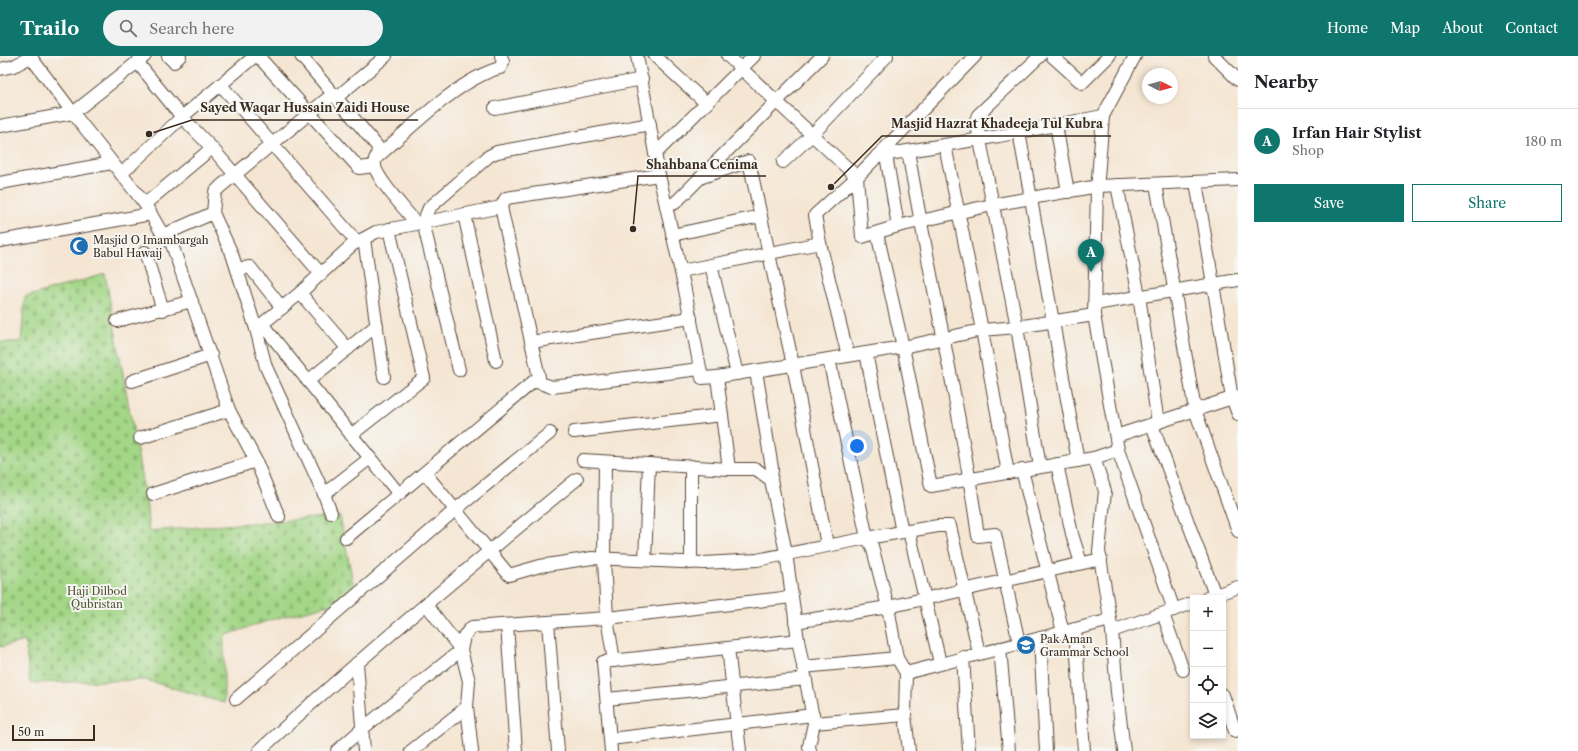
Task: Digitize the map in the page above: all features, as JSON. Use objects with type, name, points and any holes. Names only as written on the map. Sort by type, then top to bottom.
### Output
[{"type":"street","points":[[0,68],[14,66],[31,56],[73,113],[148,209],[163,236],[213,213]]},
{"type":"street","points":[[168,56],[174,62],[180,56]]},
{"type":"street","points":[[121,174],[182,117],[257,56],[358,168],[375,163],[439,104],[479,75],[500,68],[503,62],[501,56]]},
{"type":"street","points":[[331,513],[324,494],[266,367],[259,327],[232,254],[213,213],[215,192],[309,113],[334,96],[386,56]]},
{"type":"street","points":[[637,56],[659,175],[681,271],[702,378],[737,374],[903,347],[982,330],[1017,327],[1054,321],[1139,296],[1238,280]]},
{"type":"street","points":[[655,56],[707,104]]},
{"type":"street","points":[[728,56],[857,177],[862,237],[898,226],[992,205],[1098,186],[1238,180]]},
{"type":"street","points":[[655,154],[754,56]]},
{"type":"street","points":[[666,206],[675,203],[822,56]]},
{"type":"street","points":[[783,162],[812,135],[887,56]]},
{"type":"street","points":[[848,356],[820,243],[815,216],[882,156],[975,56]]},
{"type":"street","points":[[1040,56],[978,115],[976,120],[1017,327],[1040,467]]},
{"type":"street","points":[[1052,56],[1082,83],[1109,56]]},
{"type":"street","points":[[1133,56],[1103,116],[1098,186],[1094,310],[1118,450],[1168,612],[1183,670]]},
{"type":"street","points":[[1214,56],[1238,80]]},
{"type":"street","points":[[305,58],[334,96],[377,146],[378,152],[375,163],[380,177],[419,223],[459,370]]},
{"type":"street","points":[[0,126],[73,113],[141,59],[182,117],[235,174],[320,274]]},
{"type":"street","points":[[495,108],[642,79]]},
{"type":"street","points":[[221,85],[361,240],[377,326],[384,376]]},
{"type":"street","points":[[882,156],[1103,116]]},
{"type":"street","points":[[419,223],[430,208],[489,156],[497,152],[650,124]]},
{"type":"street","points":[[1056,125],[1068,192]]},
{"type":"street","points":[[1019,132],[1078,460]]},
{"type":"street","points":[[946,145],[1008,473]]},
{"type":"street","points":[[0,241],[148,209],[212,148]]},
{"type":"street","points":[[908,151],[920,221],[970,479],[978,536],[995,534],[1004,581],[1019,643]]},
{"type":"street","points":[[882,156],[898,226]]},
{"type":"street","points":[[702,177],[749,161],[794,365],[827,545]]},
{"type":"street","points":[[0,183],[112,163]]},
{"type":"street","points":[[346,538],[539,377],[501,207],[506,198],[659,175]]},
{"type":"street","points":[[1196,182],[1213,284],[1238,414]]},
{"type":"street","points":[[1156,184],[1196,410],[1238,531]]},
{"type":"street","points":[[1117,185],[1139,296],[1155,424],[1210,595]]},
{"type":"street","points":[[259,327],[300,293],[352,245],[376,232],[501,207]]},
{"type":"street","points":[[464,214],[496,361]]},
{"type":"street","points":[[672,234],[761,216]]},
{"type":"street","points":[[351,435],[424,378],[389,229]]},
{"type":"street","points":[[877,232],[903,347],[931,486],[1094,458],[1118,450]]},
{"type":"street","points":[[168,233],[229,410],[256,462],[279,517]]},
{"type":"street","points":[[681,271],[820,243]]},
{"type":"street","points":[[145,252],[163,310]]},
{"type":"street","points":[[711,265],[737,374]]},
{"type":"street","points":[[237,269],[250,267],[282,308]]},
{"type":"street","points":[[300,293],[348,349]]},
{"type":"street","points":[[117,321],[163,310],[192,301]]},
{"type":"street","points":[[531,342],[690,318]]},
{"type":"street","points":[[308,381],[377,326]]},
{"type":"street","points":[[259,327],[308,381],[399,494]]},
{"type":"street","points":[[866,353],[906,531],[925,599],[940,663]]},
{"type":"street","points":[[132,381],[211,355]]},
{"type":"street","points":[[829,359],[867,538],[872,546],[888,607],[896,658],[906,673],[905,715],[909,751]]},
{"type":"street","points":[[534,381],[552,387],[700,369]]},
{"type":"street","points":[[756,371],[772,468],[771,480],[786,553],[798,640],[814,719],[809,746],[810,751]]},
{"type":"street","points":[[717,377],[730,468]]},
{"type":"street","points":[[1116,436],[1235,397]]},
{"type":"street","points":[[140,438],[229,410]]},
{"type":"street","points":[[574,432],[722,415]]},
{"type":"street","points":[[236,699],[455,510],[550,432]]},
{"type":"street","points":[[324,494],[370,458]]},
{"type":"street","points":[[1094,458],[1105,491],[1099,552],[1111,626],[1124,751]]},
{"type":"street","points":[[583,460],[756,469],[771,480]]},
{"type":"street","points":[[153,494],[256,462]]},
{"type":"street","points":[[605,462],[604,559],[607,618],[614,661]]},
{"type":"street","points":[[645,560],[648,464]]},
{"type":"street","points":[[1058,464],[1072,534],[1081,563]]},
{"type":"street","points":[[690,563],[691,466]]},
{"type":"street","points":[[1022,470],[1049,571],[1069,630],[1084,751]]},
{"type":"street","points":[[425,473],[509,575],[540,566],[592,558],[704,564],[757,560],[827,545],[906,531],[938,526],[950,526],[979,653]]},
{"type":"street","points":[[259,751],[330,685],[577,479]]},
{"type":"street","points":[[795,622],[888,607],[1101,559]]},
{"type":"street","points":[[1217,595],[1238,588]]},
{"type":"street","points":[[338,751],[461,650],[464,636],[472,627],[607,618],[792,597]]},
{"type":"street","points":[[426,604],[461,650],[469,681],[467,707],[472,751]]},
{"type":"street","points":[[906,673],[1069,630],[1111,626],[1190,606]]},
{"type":"street","points":[[548,622],[558,751]]},
{"type":"street","points":[[507,625],[516,751]]},
{"type":"street","points":[[1040,638],[1046,751]]},
{"type":"street","points":[[798,640],[603,662],[610,745],[736,724],[905,715]]},
{"type":"street","points":[[728,648],[740,751]]},
{"type":"street","points":[[1000,648],[1009,751]]},
{"type":"street","points":[[963,657],[969,751]]},
{"type":"street","points":[[607,699],[732,686],[896,658]]},
{"type":"street","points":[[357,663],[364,751]]},
{"type":"street","points":[[1226,703],[1235,731]]},
{"type":"street","points":[[411,751],[467,707]]},
{"type":"green space","name":"Haji Dilbod Qubristan","points":[[105,274],[146,501],[149,531],[340,516],[355,593],[349,600],[270,620],[224,636],[224,703],[146,680],[30,683],[25,641],[0,647],[0,342],[21,342],[25,297]]},
{"type":"place","name":"Sayed Waqar Hussain Zaidi House","points":[[149,134]]},
{"type":"place","name":"Masjid Hazrat Khadeeja Tul Kubra","points":[[831,187]]},
{"type":"place","name":"Shahbana Cenima","points":[[633,229]]},
{"type":"place","name":"Masjid O Imambargah Babul Hawaij","points":[[79,246]]},
{"type":"place","name":"Irfan Hair Stylist","points":[[1091,272]]},
{"type":"place","name":"Pak Aman Grammar School","points":[[1026,645]]}]
